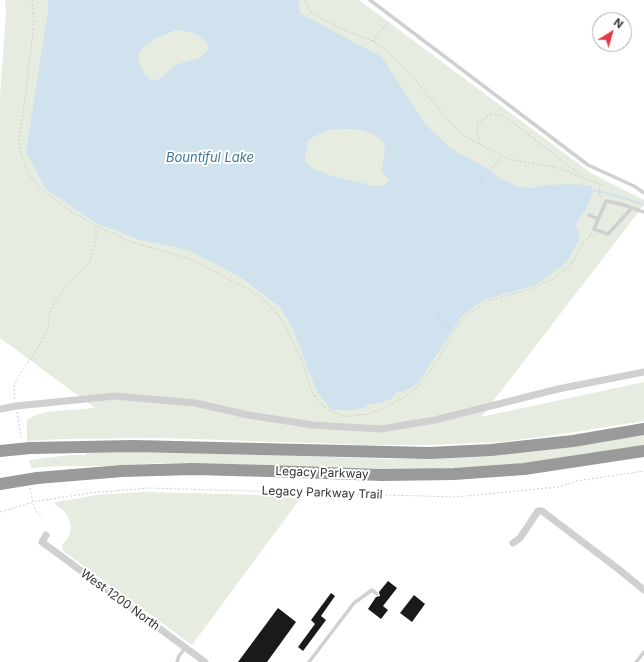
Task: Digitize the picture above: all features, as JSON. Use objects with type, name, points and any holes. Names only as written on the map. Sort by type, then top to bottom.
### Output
[{"type":"highway","name":"Legacy Parkway","points":[[0,451],[30,448],[134,446],[429,453],[491,450],[573,441],[644,429]]},
{"type":"highway","name":"Legacy Parkway","points":[[0,484],[37,478],[122,470],[193,469],[382,475],[454,474],[524,470],[644,451]]},
{"type":"street","points":[[0,410],[16,406],[115,396],[195,403],[248,415],[313,425],[381,429],[435,420],[558,389],[644,372]]},
{"type":"street","points":[[513,543],[520,538],[538,511],[542,511],[618,568],[644,590]]},
{"type":"street","name":"West 1200 North","points":[[46,535],[42,542],[205,662]]},
{"type":"lane","points":[[370,0],[588,165],[634,186],[644,193]]},
{"type":"lane","points":[[632,208],[608,234],[594,229],[606,201],[621,204],[644,212]]},
{"type":"lane","points":[[589,215],[598,219]]},
{"type":"lane","points":[[308,662],[354,603],[372,590],[377,594]]},
{"type":"lane","points":[[177,662],[185,648]]},
{"type":"lane","points":[[636,662],[644,652]]},
{"type":"path","points":[[32,0],[34,21],[33,36],[28,62],[26,96],[19,135],[20,153],[30,176],[39,187],[71,211],[96,226],[129,241],[194,261],[260,296],[275,311],[286,326],[303,363],[311,390],[316,398],[328,410],[338,414],[357,416],[377,412],[391,406],[406,396],[416,388],[428,374],[455,330],[467,315],[487,301],[531,289],[553,279],[573,261],[582,244],[591,236],[594,229]]},
{"type":"path","points":[[305,0],[310,11],[315,15],[343,30],[373,41],[383,48],[424,90],[453,126],[467,137],[502,157],[554,167],[600,184],[599,195]]},
{"type":"path","points":[[373,41],[379,32],[394,18]]},
{"type":"path","points":[[480,145],[477,130],[478,123],[491,114],[501,115],[511,121],[582,177]]},
{"type":"path","points":[[482,180],[502,157]]},
{"type":"path","points":[[480,178],[485,182]]},
{"type":"path","points":[[21,437],[14,387],[18,377],[38,349],[48,328],[50,313],[54,303],[90,261],[96,239],[96,226]]},
{"type":"path","points":[[435,319],[439,314]]},
{"type":"path","points":[[437,316],[455,330]]},
{"type":"path","name":"Legacy Parkway Trail","points":[[0,512],[33,502],[90,493],[148,488],[456,497],[558,487],[576,481],[644,471]]},
{"type":"path","points":[[30,488],[35,510],[42,518]]},
{"type":"shaded area","points":[[5,0],[359,0],[591,173],[644,200],[644,204],[640,210],[481,417],[644,382],[644,421],[502,442],[426,445],[367,445],[154,438],[27,441],[27,420],[33,416],[47,412],[95,408],[0,338],[0,96],[6,12]]},
{"type":"shaded area","points":[[644,435],[644,445],[542,462],[425,469],[160,463],[31,468],[29,460],[71,455],[86,455],[86,452],[130,451],[393,459],[436,458],[526,452]]},
{"type":"shaded area","points":[[144,492],[302,496],[192,645],[63,551],[62,545],[68,538],[71,525],[67,515],[63,510],[55,505],[55,502],[96,495]]},
{"type":"water","name":"Bountiful Lake","points":[[48,0],[299,0],[300,13],[382,57],[425,124],[449,147],[493,172],[501,180],[517,186],[529,188],[548,185],[575,184],[591,186],[593,191],[586,210],[577,221],[576,228],[579,232],[579,240],[567,262],[536,285],[483,300],[462,316],[417,384],[403,392],[399,391],[391,399],[382,403],[370,403],[357,410],[332,410],[317,392],[292,327],[280,307],[242,278],[188,250],[140,240],[96,223],[46,189],[26,152],[48,11]],"holes":[[[175,30],[191,32],[199,36],[208,45],[208,50],[199,58],[172,67],[165,75],[157,80],[150,80],[140,65],[138,57],[142,48],[155,39]],[[339,129],[364,131],[373,134],[383,141],[385,147],[381,170],[389,180],[385,185],[375,186],[332,176],[305,163],[309,139],[329,130]]]},
{"type":"building","points":[[388,581],[397,588],[383,606],[388,610],[381,619],[368,609],[376,597],[380,596],[379,592]]},
{"type":"building","points":[[331,593],[335,596],[321,616],[326,620],[303,651],[298,647],[315,624],[311,620]]},
{"type":"building","points":[[414,595],[425,604],[412,622],[400,613]]},
{"type":"building","points":[[278,608],[296,622],[267,662],[238,662]]},
{"type":"waterway","points":[[593,191],[621,197],[644,205]]}]
